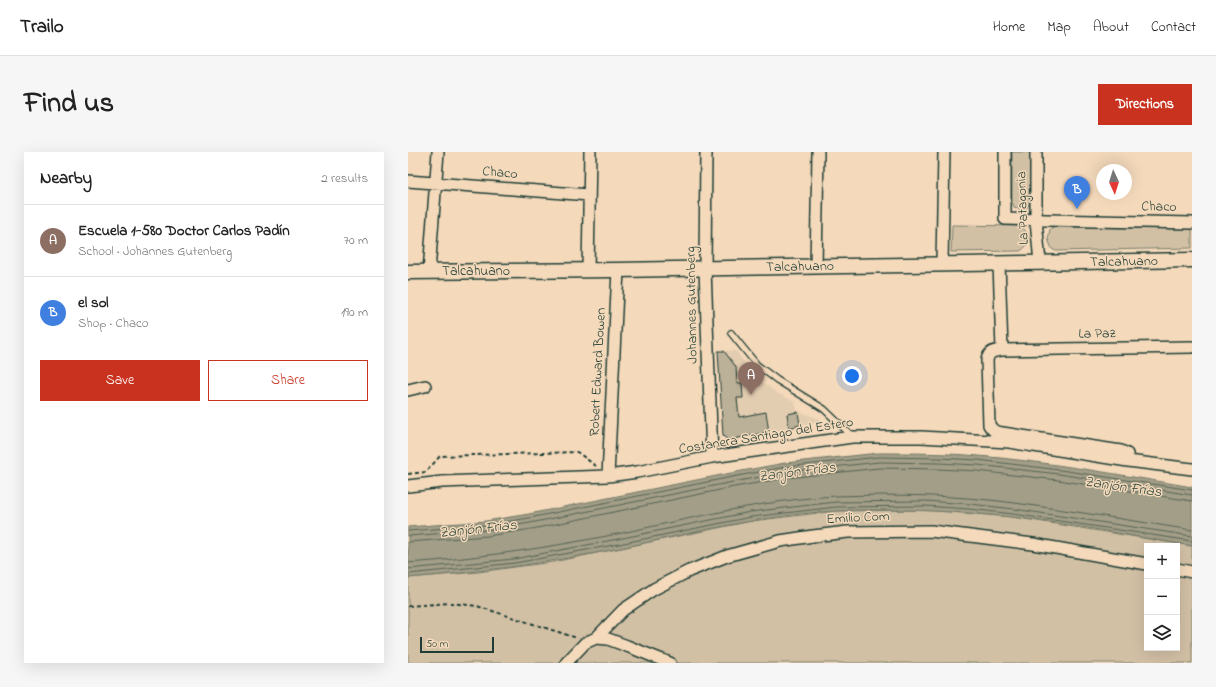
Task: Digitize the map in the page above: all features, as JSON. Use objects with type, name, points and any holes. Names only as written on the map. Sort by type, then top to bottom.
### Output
[{"type":"street","points":[[429,272],[438,152]]},
{"type":"street","points":[[588,271],[590,152]]},
{"type":"street","name":"Johannes Gutenberg","points":[[706,152],[705,269],[712,457]]},
{"type":"street","points":[[816,267],[818,152]]},
{"type":"street","points":[[942,264],[944,152]]},
{"type":"street","name":"La Patagonia","points":[[1005,219],[1006,152]]},
{"type":"street","name":"La Patagonia","points":[[1036,152],[1036,220],[1040,263]]},
{"type":"street","name":"Chaco","points":[[408,181],[589,195]]},
{"type":"street","name":"Chaco","points":[[1005,219],[1192,222]]},
{"type":"street","name":"Talcahuano","points":[[408,272],[588,271],[1192,260]]},
{"type":"street","points":[[999,263],[1002,350],[993,351],[988,355],[987,360],[989,425],[996,432],[1121,451],[1127,454],[1128,461]]},
{"type":"street","name":"Robert Edward Bowen","points":[[608,476],[618,270]]},
{"type":"street","name":"La Paz","points":[[1002,350],[1192,347]]},
{"type":"street","points":[[408,390],[425,386]]},
{"type":"street","name":"Costanera Santiago del Estero","points":[[408,486],[442,482],[608,476],[637,472],[712,457],[852,437],[921,437],[1009,442],[1128,461],[1192,469]]},
{"type":"street","name":"Emilio Com","points":[[566,663],[623,610],[654,588],[689,571],[728,556],[780,541],[848,532],[931,531],[1034,544],[1144,563]]},
{"type":"street","points":[[1180,570],[1192,572]]},
{"type":"street","points":[[592,640],[608,639],[670,663]]},
{"type":"lane","points":[[731,333],[757,365],[777,380],[824,409],[852,437]]},
{"type":"path","points":[[408,474],[426,472],[440,456],[577,452],[608,476]]},
{"type":"path","points":[[408,606],[451,603],[477,606],[592,640]]},
{"type":"shaded area","points":[[1012,152],[1030,152],[1030,202],[1027,208],[1021,209],[1014,207],[1012,202]]},
{"type":"shaded area","points":[[952,225],[1020,226],[1028,235],[1028,242],[1020,251],[951,252]]},
{"type":"shaded area","points":[[1053,227],[1192,229],[1192,248],[1056,251],[1052,249],[1048,239],[1050,229]]},
{"type":"shaded area","points":[[718,351],[736,351],[749,369],[762,382],[777,393],[795,402],[797,411],[820,419],[820,422],[728,440],[723,436]]},
{"type":"shaded area","points":[[925,510],[1012,517],[1173,543],[1144,543],[1144,651],[1180,651],[1180,544],[1192,546],[1192,663],[408,663],[408,578],[478,572],[553,562],[752,521],[836,511]]},
{"type":"water","name":"Zanjón Frías","points":[[879,453],[954,454],[1086,469],[1192,487],[1192,546],[1011,517],[924,511],[836,511],[782,516],[541,563],[408,578],[408,527],[486,521],[529,514],[785,463]]},
{"type":"building","points":[[718,351],[724,351],[736,367],[737,383],[742,383],[743,398],[737,398],[739,417],[766,412],[769,432],[728,440],[723,436]]},
{"type":"building","points":[[798,412],[800,425],[789,428],[787,414]]},
{"type":"place","name":"el sol","points":[[1077,209]]},
{"type":"place","name":"Escuela 1-580 Doctor Carlos Padín","points":[[751,395]]}]
